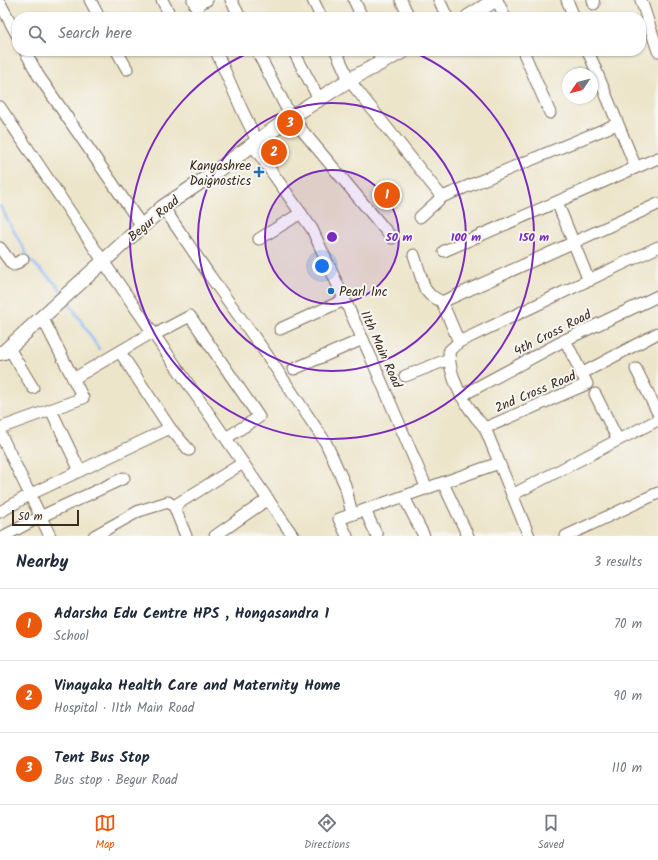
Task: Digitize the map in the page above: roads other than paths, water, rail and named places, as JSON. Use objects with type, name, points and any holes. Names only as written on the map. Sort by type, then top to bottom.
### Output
[{"type":"main road","points":[[476,12],[496,0]]},
{"type":"main road","name":"Begur Road","points":[[4,351],[163,207],[208,177],[291,117],[349,80],[380,57]]},
{"type":"street","points":[[90,0],[96,12]]},
{"type":"street","points":[[162,0],[168,12]]},
{"type":"street","points":[[198,12],[194,3],[207,0]]},
{"type":"street","points":[[231,0],[237,12]]},
{"type":"street","points":[[313,0],[319,12]]},
{"type":"street","points":[[354,0],[360,12]]},
{"type":"street","points":[[402,0],[406,12]]},
{"type":"street","points":[[439,0],[445,12]]},
{"type":"street","points":[[496,0],[502,12]]},
{"type":"street","points":[[567,0],[572,12]]},
{"type":"street","points":[[641,0],[645,12]]},
{"type":"street","points":[[0,3],[12,26]]},
{"type":"street","points":[[646,15],[658,51]]},
{"type":"street","points":[[28,56],[38,75],[142,226]]},
{"type":"street","points":[[120,56],[127,69]]},
{"type":"street","name":"11th Main Road","points":[[218,56],[255,142],[312,229],[363,339],[427,489]]},
{"type":"street","points":[[260,56],[291,117],[392,238]]},
{"type":"street","points":[[296,56],[319,99]]},
{"type":"street","points":[[338,56],[349,80],[442,197]]},
{"type":"street","points":[[525,56],[550,113]]},
{"type":"street","points":[[590,56],[634,163],[633,168]]},
{"type":"street","points":[[0,107],[103,262],[268,498],[288,534]]},
{"type":"street","points":[[420,217],[442,197],[617,124]]},
{"type":"street","points":[[444,251],[658,158]]},
{"type":"street","points":[[557,202],[589,280]]},
{"type":"street","points":[[442,302],[658,204]]},
{"type":"street","points":[[163,207],[326,443],[345,486],[352,514]]},
{"type":"street","points":[[259,238],[301,213]]},
{"type":"street","points":[[529,536],[485,428],[472,414],[461,396],[449,360],[449,351],[459,342],[658,247]]},
{"type":"street","points":[[0,248],[14,265],[23,259]]},
{"type":"street","points":[[414,255],[425,289],[430,295],[442,302],[459,342]]},
{"type":"street","name":"4th Cross Road","points":[[461,396],[565,340],[658,296]]},
{"type":"street","points":[[280,329],[344,300]]},
{"type":"street","points":[[74,379],[153,334],[190,316],[259,416],[226,438]]},
{"type":"street","points":[[0,428],[83,398],[42,317]]},
{"type":"street","name":"2nd Cross Road","points":[[581,374],[658,333]]},
{"type":"street","points":[[294,369],[363,339]]},
{"type":"street","name":"2nd Cross Road","points":[[485,428],[587,384],[565,340]]},
{"type":"street","points":[[4,351],[33,388]]},
{"type":"street","points":[[120,352],[170,428],[189,450]]},
{"type":"street","points":[[405,376],[449,360]]},
{"type":"street","points":[[636,369],[658,413]]},
{"type":"street","points":[[595,394],[618,440]]},
{"type":"street","points":[[51,410],[80,471]]},
{"type":"street","points":[[512,495],[658,420]]},
{"type":"street","points":[[0,512],[29,495],[170,428]]},
{"type":"street","points":[[0,433],[50,536]]},
{"type":"street","points":[[174,506],[244,463]]},
{"type":"street","points":[[347,536],[339,519],[499,463]]},
{"type":"street","points":[[4,536],[40,517],[124,478]]},
{"type":"street","points":[[443,483],[468,536]]},
{"type":"street","points":[[566,536],[658,493]]},
{"type":"street","points":[[404,496],[424,536]]},
{"type":"street","points":[[215,536],[268,498]]},
{"type":"street","points":[[94,536],[139,511],[168,502],[174,506],[186,536]]},
{"type":"street","points":[[364,510],[377,536]]},
{"type":"waterway","points":[[0,206],[30,260],[57,285],[62,292]]},
{"type":"waterway","points":[[68,301],[99,349]]},
{"type":"place","name":"Tent Bus Stop","points":[[290,123]]},
{"type":"place","name":"Vinayaka Health Care and Maternity Home","points":[[274,152]]},
{"type":"place","name":"Kanyashree Daignostics","points":[[259,172]]},
{"type":"place","name":"Adarsha Edu Centre HPS , Hongasandra 1","points":[[387,195]]},
{"type":"place","name":"Pearl Inc","points":[[331,291]]}]
